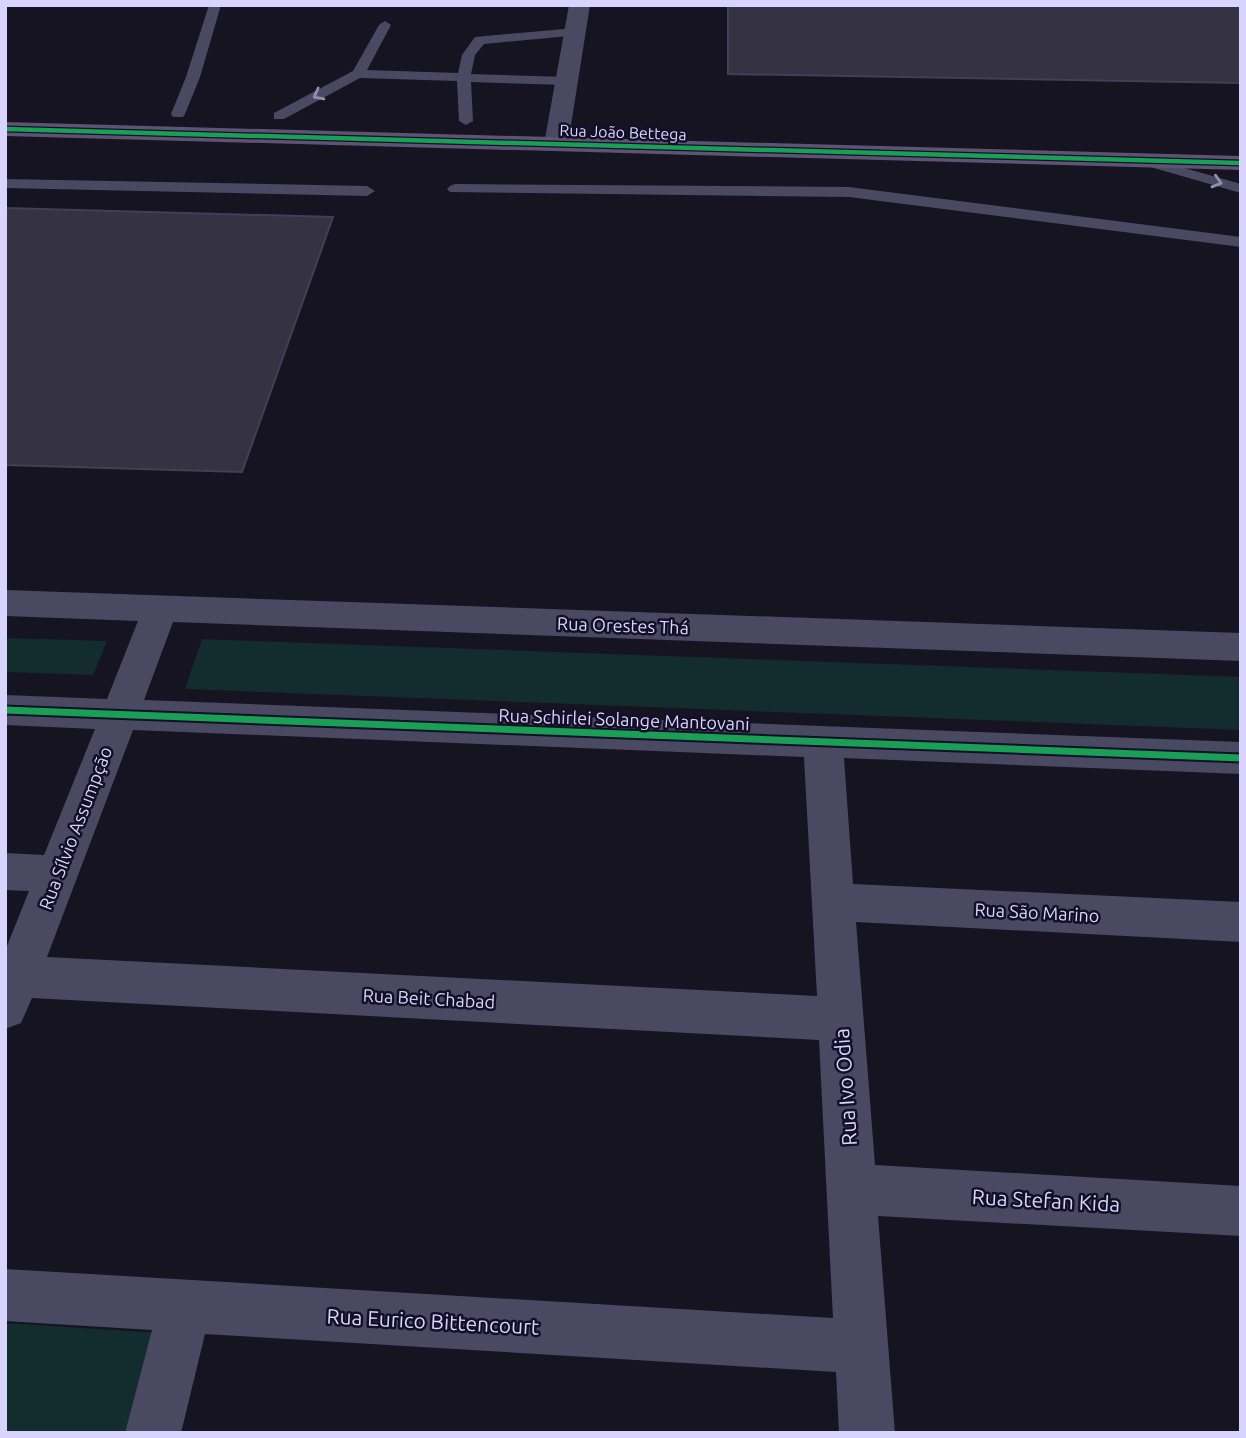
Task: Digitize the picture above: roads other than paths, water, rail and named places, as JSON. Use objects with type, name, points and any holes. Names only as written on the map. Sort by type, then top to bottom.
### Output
[{"type":"main road","name":"Rua João Bettega","points":[[5,109],[466,121],[558,134],[1241,163]]},
{"type":"main road","name":"Rua João Bettega","points":[[5,129],[1241,142]]},
{"type":"street","points":[[558,134],[580,5]]},
{"type":"street","name":"Rua Orestes Thá","points":[[5,603],[1241,647]]},
{"type":"street","name":"Rua Sílvio Assumpção","points":[[11,992],[161,608]]},
{"type":"street","name":"Rua Schirlei Solange Mantovani","points":[[5,710],[1241,758]]},
{"type":"street","name":"Rua Ivo Odia","points":[[824,742],[867,1433]]},
{"type":"street","points":[[5,871],[57,874]]},
{"type":"street","name":"Rua São Marino","points":[[833,902],[1241,922]]},
{"type":"street","name":"Rua Beit Chabad","points":[[11,992],[840,1019]]},
{"type":"street","name":"Rua Stefan Kida","points":[[851,1189],[1241,1211]]},
{"type":"street","name":"Rua Eurico Bittencourt","points":[[5,1295],[861,1347]]},
{"type":"street","points":[[153,1433],[184,1306]]},
{"type":"lane","points":[[178,114],[215,5]]},
{"type":"lane","points":[[358,74],[386,25]]},
{"type":"lane","points":[[466,121],[462,78],[475,43],[480,40],[575,32]]},
{"type":"lane","points":[[279,116],[358,74],[567,82]]},
{"type":"lane","points":[[1145,161],[1241,189]]},
{"type":"lane","points":[[5,183],[367,191]]},
{"type":"lane","points":[[455,190],[849,192],[1241,242]]}]
